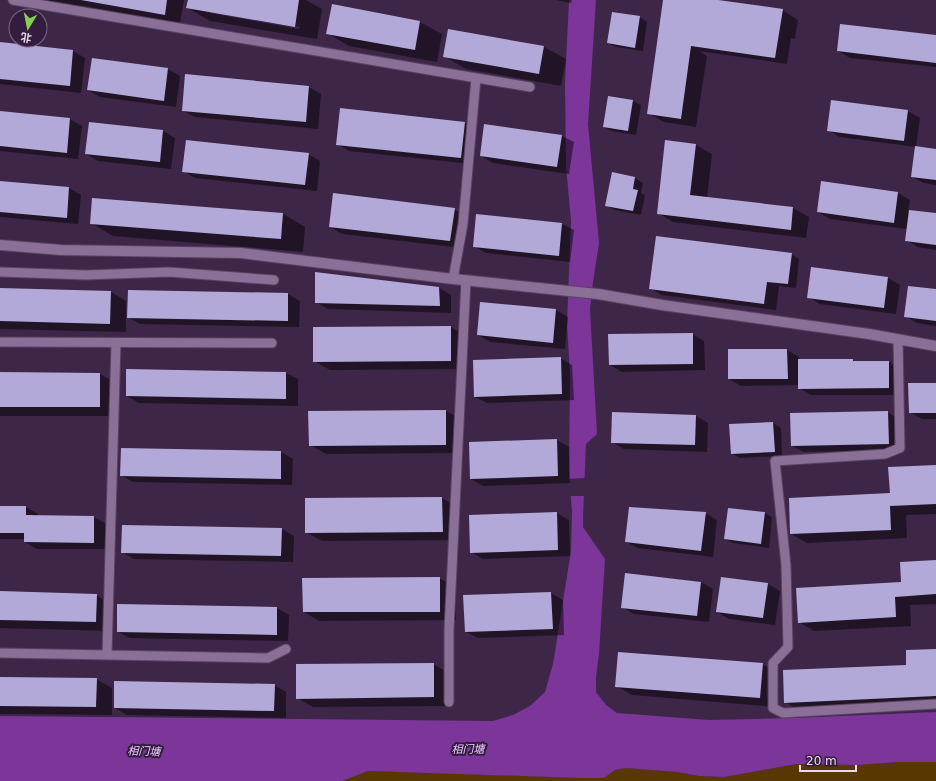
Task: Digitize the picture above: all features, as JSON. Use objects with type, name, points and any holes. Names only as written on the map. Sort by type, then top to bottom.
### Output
[{"type":"street","points":[[0,245],[61,250],[241,253],[453,279],[598,294],[936,346]]},
{"type":"lane","points":[[13,0],[530,87]]},
{"type":"lane","points":[[453,279],[463,224],[476,78]]},
{"type":"lane","points":[[0,272],[86,275],[169,272],[274,280]]},
{"type":"lane","points":[[449,702],[449,630],[466,280]]},
{"type":"lane","points":[[898,340],[900,448],[885,454],[775,460],[786,565],[788,647],[773,663],[773,708],[783,713],[936,704]]},
{"type":"lane","points":[[0,342],[272,343]]},
{"type":"lane","points":[[107,654],[116,343]]},
{"type":"lane","points":[[0,653],[268,658],[286,649]]},
{"type":"shaded area","points":[[899,762],[936,762],[936,781],[342,781],[368,771],[604,778],[615,770],[626,768],[677,772],[699,776],[725,777],[796,764],[857,765]]},
{"type":"water","name":"相门塘","points":[[569,0],[596,0],[588,124],[599,243],[590,309],[597,434],[586,444],[583,527],[605,559],[596,692],[606,705],[617,713],[709,720],[936,712],[936,762],[899,762],[857,765],[796,764],[725,777],[699,776],[677,772],[626,768],[615,770],[604,778],[368,771],[342,781],[0,781],[0,716],[493,721],[513,715],[530,706],[545,692],[553,664],[571,551],[572,511],[569,478],[570,374],[567,324],[571,221],[566,166],[565,83]]},
{"type":"pier","points":[[586,478],[586,496],[569,496],[567,479]]},
{"type":"building","points":[[81,0],[167,0],[165,15]]},
{"type":"building","points":[[188,0],[299,0],[295,27],[186,8]]},
{"type":"building","points":[[663,0],[718,0],[783,9],[775,58],[691,46],[681,119],[647,114]]},
{"type":"building","points":[[332,4],[420,21],[415,50],[326,34]]},
{"type":"building","points":[[612,12],[640,16],[635,48],[607,43]]},
{"type":"building","points":[[840,24],[936,35],[936,63],[837,51]]},
{"type":"building","points":[[448,29],[544,46],[539,74],[443,57]]},
{"type":"building","points":[[0,42],[8,43],[8,48],[48,47],[73,50],[70,86],[0,79]]},
{"type":"building","points":[[92,58],[168,68],[164,101],[87,90]]},
{"type":"building","points":[[185,74],[309,86],[306,122],[182,111]]},
{"type":"building","points":[[608,96],[633,100],[628,131],[603,127]]},
{"type":"building","points":[[831,100],[908,110],[904,141],[827,131]]},
{"type":"building","points":[[340,108],[465,122],[461,158],[336,145]]},
{"type":"building","points":[[0,111],[70,118],[67,153],[0,146]]},
{"type":"building","points":[[89,122],[163,130],[160,162],[85,154]]},
{"type":"building","points":[[484,124],[562,135],[557,167],[480,156]]},
{"type":"building","points":[[186,140],[309,153],[305,185],[182,172]]},
{"type":"building","points":[[665,140],[696,144],[690,195],[793,207],[791,230],[657,214]]},
{"type":"building","points":[[915,146],[936,149],[936,180],[911,177]]},
{"type":"building","points":[[612,172],[635,177],[633,189],[638,190],[633,211],[605,206]]},
{"type":"building","points":[[0,181],[69,187],[67,218],[0,212]]},
{"type":"building","points":[[821,181],[898,192],[894,223],[817,212]]},
{"type":"building","points":[[333,193],[455,208],[450,241],[329,227]]},
{"type":"building","points":[[92,198],[283,213],[281,239],[90,224]]},
{"type":"building","points":[[909,210],[936,213],[936,245],[905,241]]},
{"type":"building","points":[[476,214],[562,223],[559,256],[473,247]]},
{"type":"building","points":[[656,236],[792,253],[788,284],[767,282],[764,304],[649,289]]},
{"type":"building","points":[[811,267],[888,277],[884,308],[807,298]]},
{"type":"building","points":[[315,272],[439,287],[440,306],[315,303]]},
{"type":"building","points":[[908,286],[936,289],[936,321],[904,317]]},
{"type":"building","points":[[0,288],[111,291],[110,324],[0,321]]},
{"type":"building","points":[[128,290],[288,293],[288,321],[127,318]]},
{"type":"building","points":[[480,302],[556,309],[553,343],[477,335]]},
{"type":"building","points":[[451,326],[451,361],[313,362],[313,327]]},
{"type":"building","points":[[693,333],[693,364],[609,365],[608,334]]},
{"type":"building","points":[[728,349],[787,349],[788,379],[728,379]]},
{"type":"building","points":[[561,357],[562,394],[474,397],[473,360]]},
{"type":"building","points":[[798,359],[853,359],[853,361],[889,361],[889,388],[798,389]]},
{"type":"building","points":[[126,369],[286,372],[286,399],[126,396]]},
{"type":"building","points":[[0,372],[100,373],[100,407],[0,407]]},
{"type":"building","points":[[908,383],[936,383],[936,413],[909,413]]},
{"type":"building","points":[[446,410],[446,445],[309,446],[308,411]]},
{"type":"building","points":[[888,411],[889,444],[791,446],[790,413]]},
{"type":"building","points":[[612,412],[696,415],[695,445],[611,443]]},
{"type":"building","points":[[773,422],[775,452],[731,454],[729,424]]},
{"type":"building","points":[[557,439],[558,476],[470,479],[469,442]]},
{"type":"building","points":[[121,448],[281,451],[281,479],[120,476]]},
{"type":"building","points":[[936,465],[936,504],[890,506],[891,530],[790,534],[789,498],[890,493],[888,467]]},
{"type":"building","points":[[442,497],[443,532],[305,533],[305,498]]},
{"type":"building","points":[[0,506],[26,506],[26,515],[94,516],[94,543],[24,542],[24,533],[0,533]]},
{"type":"building","points":[[629,507],[706,512],[701,551],[625,542]]},
{"type":"building","points":[[728,508],[765,512],[761,544],[724,539]]},
{"type":"building","points":[[557,512],[558,550],[470,553],[469,515]]},
{"type":"building","points":[[122,525],[282,528],[281,556],[121,553]]},
{"type":"building","points":[[936,560],[936,594],[895,597],[896,617],[798,623],[796,588],[901,582],[900,562]]},
{"type":"building","points":[[625,573],[701,582],[697,616],[621,608]]},
{"type":"building","points":[[440,577],[440,612],[303,612],[302,578]]},
{"type":"building","points":[[721,577],[768,583],[763,618],[716,612]]},
{"type":"building","points":[[0,591],[97,594],[96,622],[0,620]]},
{"type":"building","points":[[551,592],[553,629],[465,632],[463,595]]},
{"type":"building","points":[[117,604],[277,607],[277,635],[117,632]]},
{"type":"building","points":[[936,649],[936,696],[784,703],[783,670],[906,665],[906,650]]},
{"type":"building","points":[[618,652],[763,663],[760,698],[615,687]]},
{"type":"building","points":[[434,663],[434,697],[296,699],[296,664]]},
{"type":"building","points":[[0,677],[97,678],[96,707],[0,706]]},
{"type":"building","points":[[114,681],[275,684],[274,711],[114,708]]}]
